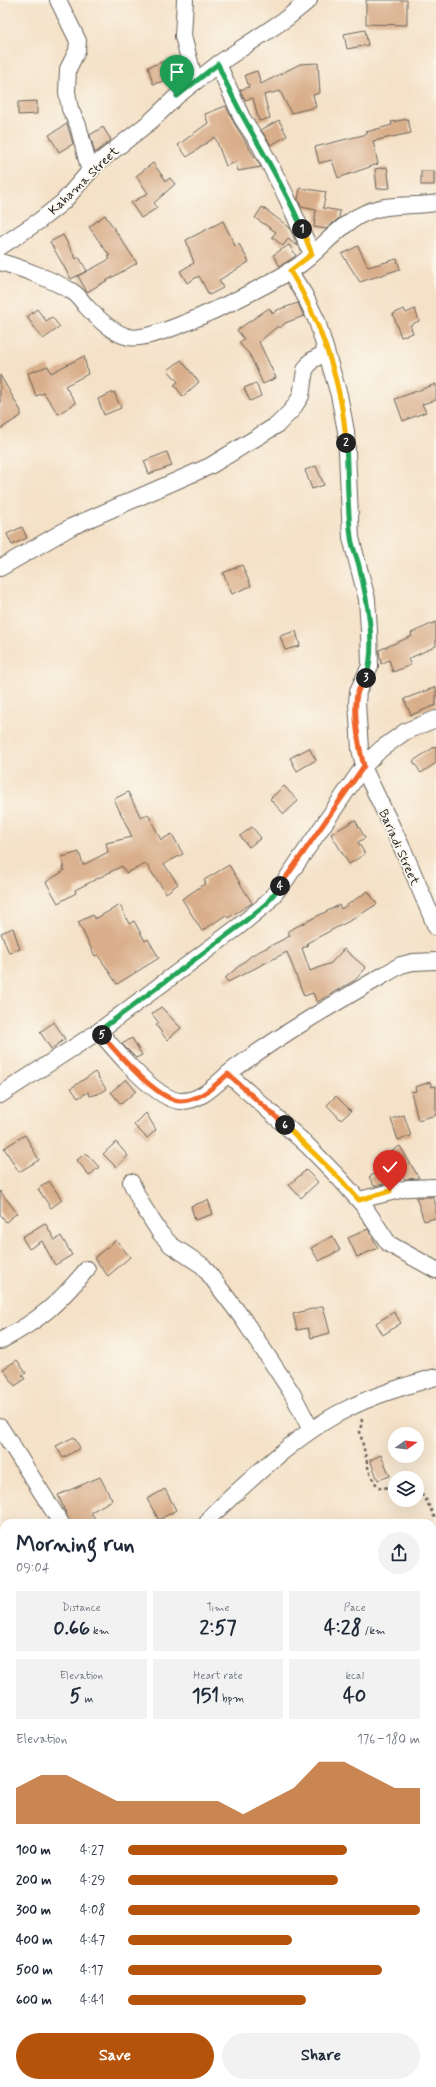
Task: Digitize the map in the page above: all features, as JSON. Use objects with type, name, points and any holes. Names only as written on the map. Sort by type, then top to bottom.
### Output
[{"type":"street","points":[[58,0],[78,41],[77,51],[68,69],[67,92],[90,172]]},
{"type":"street","points":[[185,0],[183,36],[195,82]]},
{"type":"street","name":"Kahama Street","points":[[0,247],[39,221],[63,202],[90,172],[195,82],[309,0]]},
{"type":"street","points":[[218,64],[242,118],[260,145],[286,196],[312,254]]},
{"type":"street","points":[[0,262],[42,278],[74,293],[109,328],[130,338],[182,325],[273,281],[290,271],[343,227],[369,211],[386,206],[420,206],[436,203]]},
{"type":"street","name":"Bariadi Street","points":[[290,271],[317,320],[339,395],[346,431],[351,538],[364,586],[368,611],[370,666],[358,691],[357,703],[360,749],[363,766],[405,854],[436,927]]},
{"type":"street","points":[[0,568],[70,527],[210,466],[268,432],[278,425],[292,410],[301,396],[305,370],[311,361],[326,352]]},
{"type":"street","points":[[0,1095],[99,1031],[238,927],[266,904],[285,881],[363,766],[381,749],[406,731],[436,719]]},
{"type":"street","points":[[99,1031],[118,1054],[145,1081],[161,1093],[179,1101],[192,1099],[207,1092],[228,1074],[266,1046],[401,965],[413,962],[436,961]]},
{"type":"street","points":[[228,1074],[307,1146],[359,1200],[389,1244],[436,1270]]},
{"type":"street","points":[[131,1182],[141,1203],[160,1233],[171,1245],[203,1266],[243,1319],[292,1393],[311,1430]]},
{"type":"street","points":[[359,1200],[408,1188],[436,1187]]},
{"type":"street","points":[[0,1341],[31,1324],[46,1313],[68,1291],[86,1269]]},
{"type":"street","points":[[210,1519],[258,1472],[311,1430],[345,1410],[388,1391],[436,1377]]},
{"type":"street","points":[[0,1427],[59,1519]]},
{"type":"street","points":[[186,2087],[191,2087]]},
{"type":"path","points":[[365,1401],[360,1432],[369,1471],[377,1486],[380,1488],[388,1487]]},
{"type":"path","points":[[424,1497],[436,1519]]},
{"type":"building","points":[[366,0],[407,0],[407,25],[366,24]]},
{"type":"building","points":[[365,30],[368,45],[347,49],[344,34]]},
{"type":"building","points":[[165,61],[171,79],[153,84],[148,67]]},
{"type":"building","points":[[318,63],[320,93],[313,95],[316,107],[291,113],[280,91],[264,95],[270,118],[259,121],[253,98],[245,100],[240,90],[249,87],[245,75],[257,71],[261,84],[300,64]]},
{"type":"building","points":[[37,101],[37,114],[18,115],[18,102]]},
{"type":"building","points":[[226,106],[234,123],[261,167],[238,171],[236,162],[226,166],[215,137],[187,157],[178,145],[208,123],[205,114]]},
{"type":"building","points":[[408,119],[411,133],[373,141],[378,164],[338,178],[332,160],[319,163],[315,147],[367,134],[366,132],[392,125],[391,122]]},
{"type":"building","points":[[279,120],[287,136],[271,145],[261,130]]},
{"type":"building","points":[[67,124],[73,144],[59,152],[49,135]]},
{"type":"building","points":[[103,127],[111,140],[95,153],[90,135]]},
{"type":"building","points":[[153,163],[166,181],[170,178],[175,184],[154,203],[157,208],[141,218],[131,203],[148,193],[136,176]]},
{"type":"building","points":[[387,167],[390,188],[377,189],[375,169]]},
{"type":"building","points":[[421,171],[434,171],[434,185],[421,185]]},
{"type":"building","points":[[300,188],[326,192],[323,208],[340,211],[339,218],[326,229],[314,227],[316,210],[301,207],[298,199]]},
{"type":"building","points":[[262,207],[289,227],[298,246],[288,239],[283,246],[272,237],[276,232],[255,218]]},
{"type":"building","points":[[105,215],[137,263],[87,292],[78,276],[110,259],[108,256],[110,256],[89,227]]},
{"type":"building","points":[[223,221],[235,246],[239,244],[249,262],[219,280],[223,288],[209,295],[199,276],[187,283],[180,271],[194,263],[186,240]]},
{"type":"building","points":[[63,235],[76,259],[79,257],[87,271],[71,279],[50,242]]},
{"type":"building","points":[[289,245],[296,256],[280,266],[273,255]]},
{"type":"building","points":[[358,246],[368,267],[397,259],[400,269],[360,282],[342,254]]},
{"type":"building","points":[[298,303],[304,316],[285,323],[280,328],[278,326],[259,342],[276,378],[263,384],[250,355],[239,343],[244,339],[237,330],[269,308],[273,314],[277,310]]},
{"type":"building","points":[[37,309],[46,321],[52,317],[60,327],[43,339],[27,317]]},
{"type":"building","points":[[404,309],[406,313],[415,309],[419,321],[410,325],[413,333],[401,337],[393,314]]},
{"type":"building","points":[[84,356],[88,374],[65,386],[76,403],[58,414],[44,393],[36,396],[28,373],[48,366],[51,373]]},
{"type":"building","points":[[181,360],[199,382],[183,396],[174,385],[178,382],[168,370]]},
{"type":"building","points":[[0,375],[21,411],[21,416],[0,429]]},
{"type":"building","points":[[256,383],[261,396],[250,401],[244,388]]},
{"type":"building","points":[[436,384],[436,400],[422,404],[426,412],[403,421],[395,399]]},
{"type":"building","points":[[114,392],[121,408],[104,415],[98,399]]},
{"type":"building","points":[[167,452],[172,466],[149,474],[144,461]]},
{"type":"building","points":[[316,466],[324,485],[312,489],[305,470]]},
{"type":"building","points":[[22,527],[27,538],[12,545],[7,534]]},
{"type":"building","points":[[242,565],[251,586],[232,594],[223,573]]},
{"type":"building","points":[[436,622],[436,646],[408,659],[411,665],[393,672],[389,660],[381,664],[379,650],[412,636],[411,633]]},
{"type":"building","points":[[296,631],[300,646],[285,650],[280,636]]},
{"type":"building","points":[[436,687],[436,705],[411,715],[404,699]]},
{"type":"building","points":[[436,746],[436,763],[421,773],[413,761]]},
{"type":"building","points":[[309,748],[316,760],[297,771],[290,758]]},
{"type":"building","points":[[284,786],[298,801],[284,814],[270,799]]},
{"type":"building","points":[[128,792],[141,818],[148,814],[161,840],[172,834],[183,854],[164,864],[178,884],[166,893],[146,864],[126,873],[122,866],[75,890],[76,893],[58,903],[46,882],[64,871],[62,857],[79,852],[83,865],[108,852],[106,843],[132,837],[114,799]]},
{"type":"building","points":[[355,820],[365,838],[358,842],[365,854],[349,864],[331,834]]},
{"type":"building","points":[[252,827],[261,838],[249,847],[240,836]]},
{"type":"building","points":[[229,865],[252,903],[228,918],[226,915],[202,931],[182,899],[206,883],[204,880]]},
{"type":"building","points":[[368,891],[377,904],[355,918],[307,943],[308,946],[302,948],[310,971],[331,963],[344,949],[366,968],[355,980],[317,1002],[313,993],[304,996],[287,952],[228,982],[225,978],[252,955],[290,936],[288,931],[339,905],[341,909]]},
{"type":"building","points":[[120,905],[129,924],[134,921],[145,941],[148,939],[159,958],[117,984],[98,955],[95,956],[78,922],[93,915],[95,919]]},
{"type":"building","points":[[13,928],[20,949],[9,953],[1,933]]},
{"type":"building","points":[[161,1007],[181,1028],[167,1040],[156,1025],[159,1023],[152,1014]]},
{"type":"building","points":[[54,1022],[65,1039],[51,1049],[40,1032]]},
{"type":"building","points":[[132,1038],[142,1055],[136,1058],[122,1044]]},
{"type":"building","points":[[95,1072],[106,1089],[98,1094],[90,1096],[88,1092],[78,1098],[71,1088]]},
{"type":"building","points":[[126,1079],[136,1091],[121,1104],[111,1092]]},
{"type":"building","points":[[430,1082],[432,1087],[436,1086],[436,1115],[418,1120],[411,1092],[416,1091],[415,1087]]},
{"type":"building","points":[[336,1096],[351,1111],[341,1120],[327,1105]]},
{"type":"building","points":[[146,1113],[156,1130],[147,1138],[134,1125]]},
{"type":"building","points":[[404,1115],[411,1136],[398,1140],[391,1119]]},
{"type":"building","points":[[25,1135],[39,1160],[19,1172],[4,1148]]},
{"type":"building","points":[[116,1142],[128,1156],[116,1167],[103,1154]]},
{"type":"building","points":[[400,1146],[419,1178],[405,1179],[402,1176],[390,1183],[374,1186],[369,1177],[395,1163],[389,1153]]},
{"type":"building","points":[[86,1153],[99,1167],[89,1176],[77,1160]]},
{"type":"building","points":[[306,1170],[318,1182],[301,1198],[289,1185]]},
{"type":"building","points":[[49,1181],[62,1200],[51,1208],[38,1189]]},
{"type":"building","points":[[0,1191],[17,1213],[6,1222],[0,1214]]},
{"type":"building","points":[[416,1197],[433,1197],[436,1205],[436,1218],[424,1221]]},
{"type":"building","points":[[208,1200],[213,1214],[195,1220],[191,1206]]},
{"type":"building","points":[[45,1223],[55,1240],[61,1236],[72,1255],[55,1265],[42,1241],[29,1249],[22,1237]]},
{"type":"building","points":[[368,1229],[378,1248],[357,1257],[348,1238]]},
{"type":"building","points":[[332,1236],[340,1250],[319,1261],[311,1248]]},
{"type":"building","points":[[116,1240],[130,1257],[108,1276],[94,1258]]},
{"type":"building","points":[[323,1306],[330,1333],[311,1338],[308,1328],[297,1330],[293,1314]]},
{"type":"building","points":[[394,1312],[401,1323],[383,1335],[376,1323]]},
{"type":"building","points":[[17,1360],[26,1373],[22,1375],[25,1379],[15,1386],[3,1369]]},
{"type":"building","points":[[74,1437],[80,1448],[63,1458],[56,1446]]},
{"type":"building","points":[[381,1455],[388,1471],[388,1477],[378,1480],[370,1460]]},
{"type":"building","points":[[100,1477],[112,1500],[91,1512],[95,1519],[68,1519],[58,1495]]},
{"type":"building","points":[[165,1489],[176,1510],[158,1519],[147,1499]]},
{"type":"route","points":[[177,96],[218,64],[242,118],[260,145],[300,225],[312,254],[290,271],[317,320],[339,395],[346,431],[351,538],[367,599],[369,630],[370,666],[366,678],[358,691],[357,703],[357,728],[364,766],[310,842],[285,881],[266,904],[238,927],[99,1031],[118,1054],[145,1081],[161,1093],[179,1101],[192,1099],[207,1092],[228,1074],[307,1146],[359,1200],[390,1191]]}]
